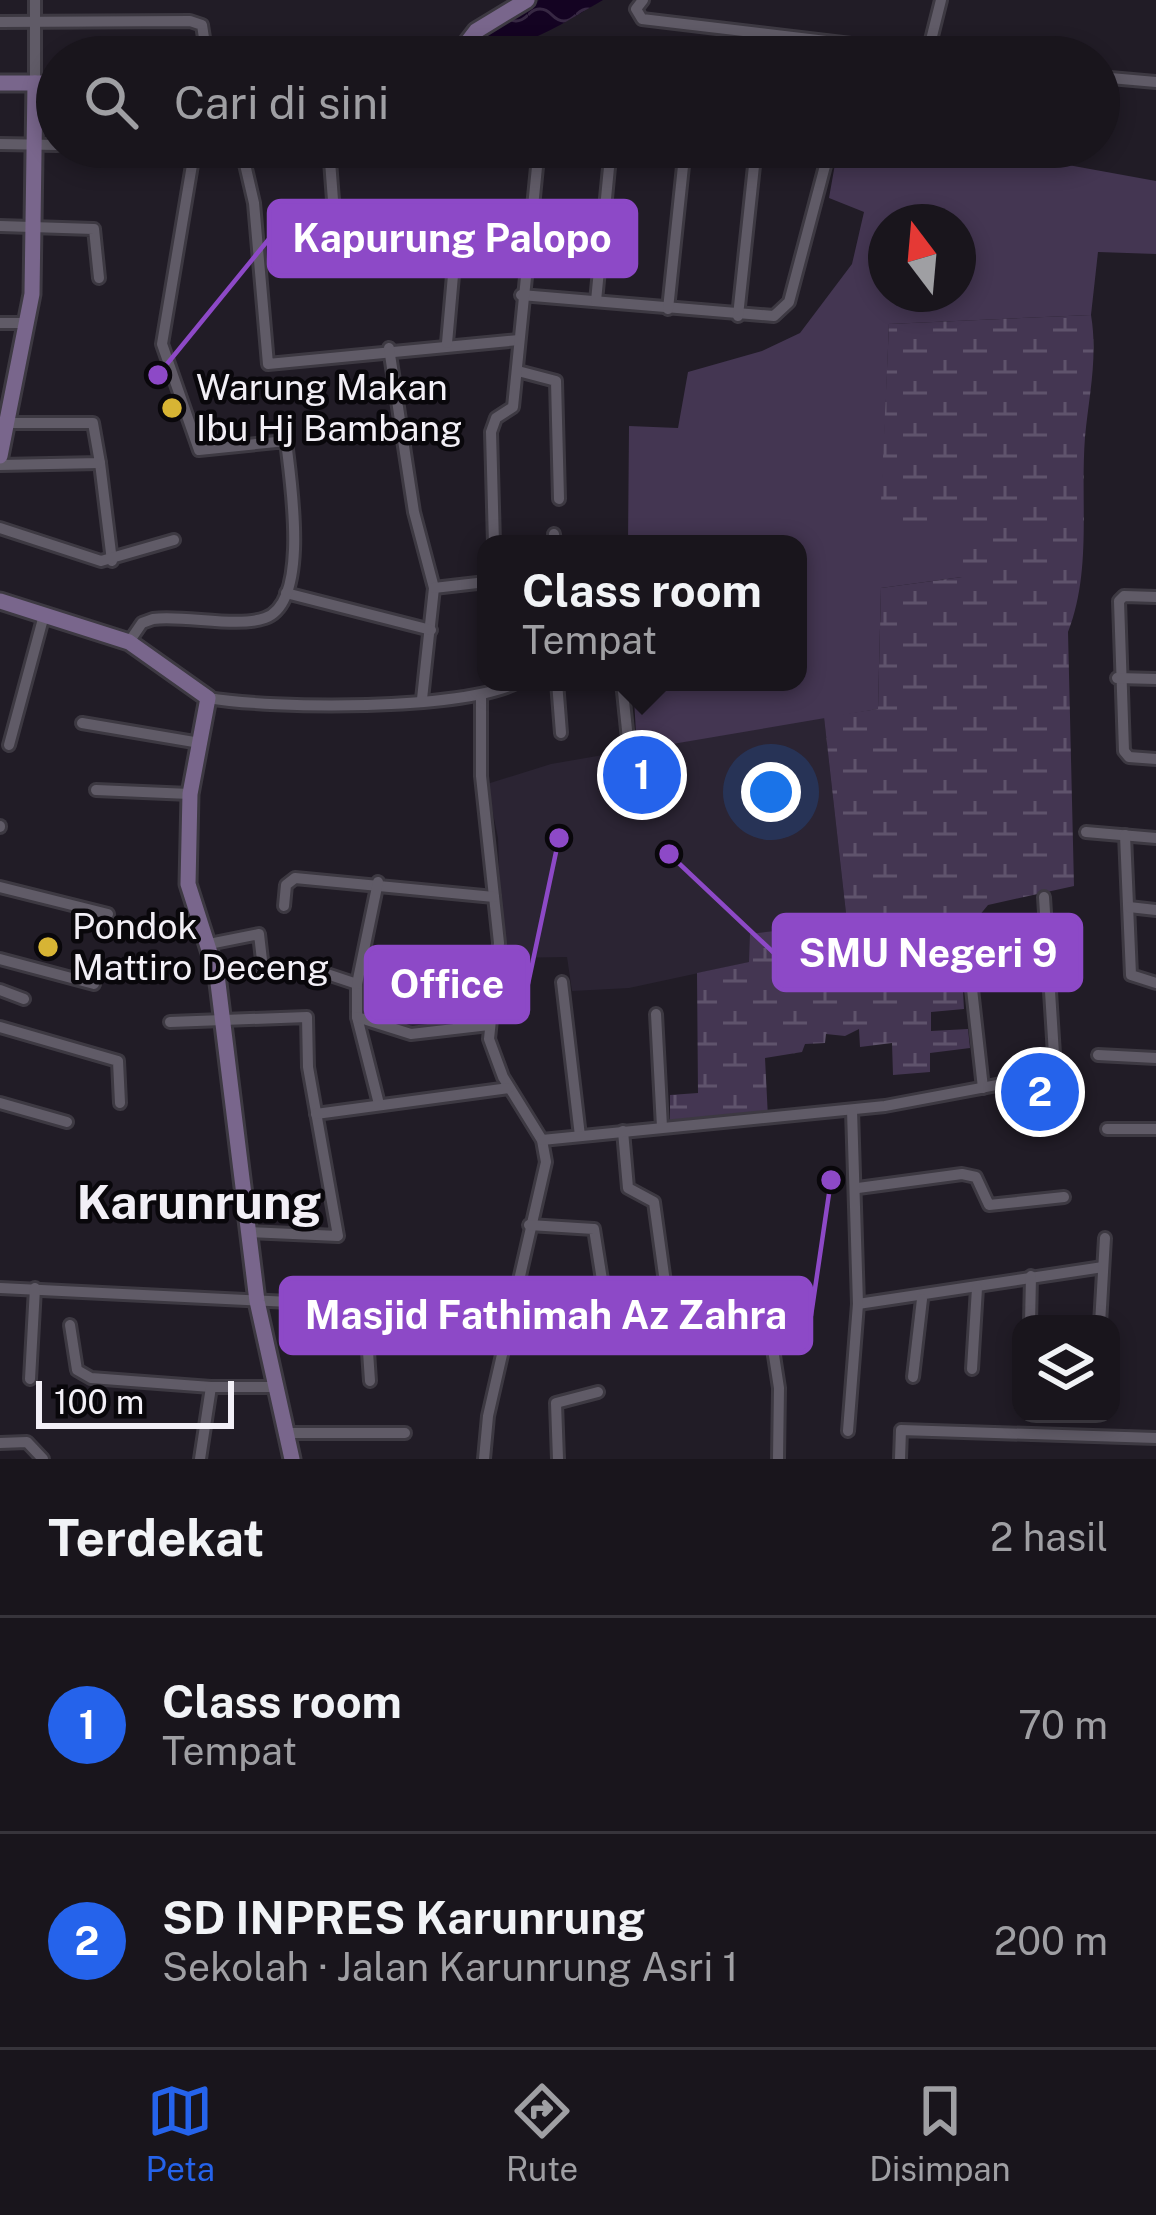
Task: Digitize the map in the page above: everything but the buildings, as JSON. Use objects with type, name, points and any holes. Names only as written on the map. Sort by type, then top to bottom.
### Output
[{"type":"street","points":[[0,144],[36,144],[35,0]]},
{"type":"street","points":[[473,36],[527,0]]},
{"type":"street","points":[[643,0],[636,9],[642,19],[784,36]]},
{"type":"street","points":[[932,36],[941,0]]},
{"type":"street","points":[[0,22],[197,22],[201,36]]},
{"type":"street","points":[[1120,78],[1156,82]]},
{"type":"street","points":[[0,83],[35,83]]},
{"type":"street","points":[[0,456],[28,322],[37,224],[36,168]]},
{"type":"street","points":[[129,641],[142,622],[153,619],[264,618],[286,593],[295,554],[286,441],[199,450],[164,356],[192,168]]},
{"type":"street","points":[[247,168],[254,202],[267,363],[389,348],[519,340]]},
{"type":"street","points":[[331,168],[335,226]]},
{"type":"street","points":[[494,535],[493,423],[513,407],[536,168]]},
{"type":"street","points":[[596,301],[609,168]]},
{"type":"street","points":[[668,309],[683,168]]},
{"type":"street","points":[[738,316],[754,168]]},
{"type":"street","points":[[521,295],[768,317],[789,302],[824,168]]},
{"type":"street","points":[[0,226],[94,229],[99,278]]},
{"type":"street","points":[[447,343],[457,230]]},
{"type":"street","points":[[309,266],[454,260]]},
{"type":"street","points":[[0,323],[28,322]]},
{"type":"street","points":[[389,348],[414,512],[434,588],[422,699]]},
{"type":"street","points":[[518,371],[556,380],[559,500]]},
{"type":"street","points":[[9,423],[93,423],[112,561]]},
{"type":"street","points":[[0,465],[100,463]]},
{"type":"street","points":[[0,528],[112,561],[174,540]]},
{"type":"street","points":[[434,588],[477,583]]},
{"type":"street","points":[[286,593],[430,630]]},
{"type":"street","points":[[1156,597],[1124,596],[1119,601],[1118,679],[1122,748],[1129,758],[1156,759]]},
{"type":"street","points":[[0,601],[129,641],[208,698],[251,705],[481,698],[491,691]]},
{"type":"street","points":[[9,745],[44,615]]},
{"type":"street","points":[[1118,679],[1156,679]]},
{"type":"street","points":[[558,691],[561,733]]},
{"type":"street","points":[[623,691],[628,749]]},
{"type":"street","points":[[208,698],[190,794],[188,884],[209,944],[224,1018],[257,1301],[292,1459]]},
{"type":"street","points":[[481,698],[482,776],[499,943],[489,1025],[491,1054],[542,1140],[543,1180],[488,1416],[484,1459]]},
{"type":"street","points":[[82,723],[200,743]]},
{"type":"street","points":[[96,790],[190,794]]},
{"type":"street","points":[[1086,832],[1156,838]]},
{"type":"street","points":[[1125,835],[1131,976],[1156,983]]},
{"type":"street","points":[[284,906],[286,885],[295,878],[378,882],[494,897]]},
{"type":"street","points":[[378,882],[357,984],[357,1017],[380,1104]]},
{"type":"street","points":[[0,887],[108,914]]},
{"type":"street","points":[[542,1140],[852,1110],[1044,1077],[1054,1070],[1044,897]]},
{"type":"street","points":[[1129,908],[1156,910]]},
{"type":"street","points":[[209,944],[259,934],[263,969],[309,968],[357,984]]},
{"type":"street","points":[[968,953],[982,1088]]},
{"type":"street","points":[[0,959],[94,983]]},
{"type":"street","points":[[562,982],[580,1136]]},
{"type":"street","points":[[0,990],[24,999]]},
{"type":"street","points":[[656,1014],[662,1126]]},
{"type":"street","points":[[170,1022],[307,1016],[316,1114],[338,1236],[250,1232]]},
{"type":"street","points":[[357,1017],[410,1034],[489,1025]]},
{"type":"street","points":[[0,1028],[118,1061],[120,1103]]},
{"type":"street","points":[[1098,1055],[1156,1058]]},
{"type":"street","points":[[316,1114],[509,1088]]},
{"type":"street","points":[[0,1103],[67,1122]]},
{"type":"street","points":[[848,1431],[858,1304],[852,1110]]},
{"type":"street","points":[[1107,1129],[1156,1129]]},
{"type":"street","points":[[622,1131],[628,1188],[654,1202],[667,1297],[680,1303],[757,1303],[769,1315],[781,1411],[778,1459]]},
{"type":"street","points":[[858,1188],[962,1174],[976,1177],[989,1205],[1064,1197]]},
{"type":"street","points":[[530,1225],[594,1228],[602,1280]]},
{"type":"street","points":[[1100,1315],[1105,1238]]},
{"type":"street","points":[[858,1304],[922,1298],[1103,1267]]},
{"type":"street","points":[[1030,1315],[1031,1276]]},
{"type":"street","points":[[0,1288],[351,1305],[367,1322],[370,1382]]},
{"type":"street","points":[[30,1378],[35,1288]]},
{"type":"street","points":[[972,1369],[977,1288]]},
{"type":"street","points":[[914,1378],[922,1298]]},
{"type":"street","points":[[70,1325],[77,1370],[91,1378],[273,1387]]},
{"type":"street","points":[[200,1459],[212,1387]]},
{"type":"street","points":[[558,1459],[554,1405],[598,1392]]},
{"type":"street","points":[[899,1459],[901,1430],[1156,1438]]},
{"type":"street","points":[[284,1433],[405,1433]]},
{"type":"street","points":[[0,1443],[27,1442],[43,1459]]},
{"type":"shaded area","points":[[824,717],[847,922],[751,934],[750,962],[629,988],[572,991],[567,957],[502,958],[498,838],[487,784],[551,764]]},
{"type":"green space","points":[[834,168],[1084,168],[1156,181],[1156,254],[1098,252],[1091,315],[889,324],[881,523],[962,518],[962,577],[881,588],[878,709],[637,750],[634,691],[807,691],[807,535],[628,535],[629,426],[678,428],[688,372],[762,351],[800,333],[852,264],[864,212],[829,198]]},
{"type":"green space","points":[[1091,315],[1083,560],[1068,632],[1074,886],[988,905],[960,939],[964,1009],[931,1012],[931,1031],[968,1029],[970,1048],[930,1053],[930,1072],[893,1075],[892,1043],[860,1047],[859,1029],[845,1036],[826,1034],[825,1043],[805,1044],[802,1052],[765,1058],[768,1118],[670,1126],[670,1095],[698,1093],[697,973],[749,962],[750,934],[847,922],[824,717],[878,709],[881,588],[962,577],[961,519],[880,524],[889,324]]},
{"type":"water","points":[[539,0],[603,0],[536,36],[482,36]]},
{"type":"place","name":"Kapurung Palopo","points":[[158,375]]},
{"type":"place","name":"Warung Makan Ibu Hj Bambang","points":[[172,408]]},
{"type":"place","name":"Class room","points":[[642,775]]},
{"type":"place","name":"Office","points":[[559,838]]},
{"type":"place","name":"SMU Negeri 9","points":[[669,854]]},
{"type":"place","name":"Pondok Mattiro Deceng","points":[[48,947]]},
{"type":"place","name":"SD INPRES Karunrung","points":[[1040,1092]]},
{"type":"place","name":"Masjid Fathimah Az Zahra","points":[[831,1180]]},
{"type":"district","name":"Karunrung","points":[[199,1202]]}]
